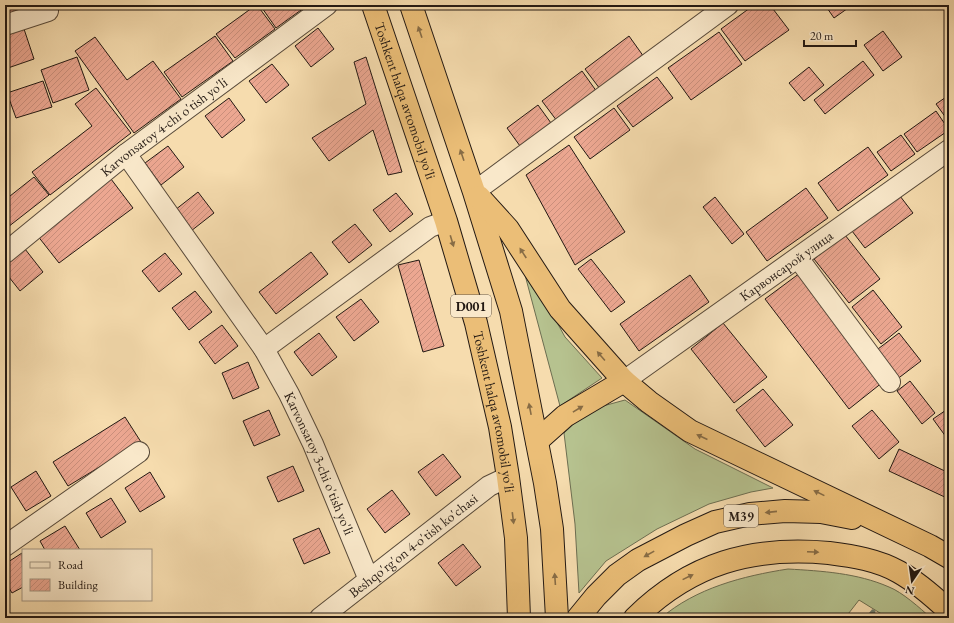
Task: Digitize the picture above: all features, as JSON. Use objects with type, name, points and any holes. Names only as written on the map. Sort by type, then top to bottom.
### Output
[{"type":"highway","name":"Toshkent halqa avtomobil yo'li","points":[[373,5],[446,221],[476,323],[500,427],[508,477],[516,538],[519,618]]},
{"type":"highway","name":"D001","points":[[411,5],[474,192],[511,311],[545,483],[552,529],[557,618]]},
{"type":"highway","points":[[474,192],[508,230],[560,309],[624,381],[649,402],[690,431],[930,546]]},
{"type":"highway","points":[[537,441],[565,416],[624,381]]},
{"type":"highway","name":"M39","points":[[578,618],[596,596],[617,575],[638,560],[686,535],[716,522],[750,514],[785,511],[821,512],[862,520],[930,546],[949,557]]},
{"type":"highway","points":[[635,618],[658,597],[680,581],[707,568],[736,558],[787,551],[845,555],[873,561],[899,572],[931,595],[949,611]]},
{"type":"street","name":"Karvonsaroy 4-chi o'tish yo'li","points":[[5,254],[126,154],[326,5]]},
{"type":"street","points":[[474,192],[728,5]]},
{"type":"street","points":[[5,25],[48,11]]},
{"type":"street","name":"Карвонсарой улица","points":[[624,381],[949,150]]},
{"type":"street","name":"Karvonsaroy 3-chi o'tish yo'li","points":[[126,154],[264,349],[289,394],[313,444],[369,580]]},
{"type":"street","points":[[264,349],[420,234],[446,221]]},
{"type":"street","points":[[798,258],[890,382]]},
{"type":"street","points":[[5,546],[138,452]]},
{"type":"street","name":"Beshqo'rg'on 4-o'tish ko'chasi","points":[[320,618],[489,486],[508,477]]},
{"type":"green space","points":[[525,275],[548,306],[565,337],[602,378],[560,406]]},
{"type":"green space","points":[[625,400],[695,449],[773,488],[751,492],[709,504],[657,529],[606,561],[579,593],[575,524],[564,433],[582,416],[603,406]]},
{"type":"green space","points":[[788,569],[839,574],[877,582],[900,593],[931,618],[888,618],[859,600],[845,618],[661,618],[689,599],[705,591],[754,575]]},
{"type":"building","points":[[5,5],[22,5],[24,12],[5,18]]},
{"type":"building","points":[[256,5],[275,29],[235,58],[216,34]]},
{"type":"building","points":[[260,5],[308,5],[276,28]]},
{"type":"building","points":[[754,5],[770,5],[789,30],[745,61],[721,29]]},
{"type":"building","points":[[825,5],[850,5],[851,6],[834,18]]},
{"type":"building","points":[[318,28],[334,49],[311,67],[295,46]]},
{"type":"building","points":[[24,29],[34,59],[5,69],[5,35]]},
{"type":"building","points":[[883,31],[902,57],[883,71],[864,45]]},
{"type":"building","points":[[719,32],[742,64],[691,100],[668,68]]},
{"type":"building","points":[[215,36],[233,61],[182,97],[164,72]]},
{"type":"building","points":[[629,36],[644,57],[600,89],[585,69]]},
{"type":"building","points":[[95,37],[127,80],[153,61],[181,99],[134,133],[75,51]]},
{"type":"building","points":[[77,57],[89,90],[53,103],[41,70]]},
{"type":"building","points":[[366,57],[402,172],[388,175],[373,130],[329,161],[312,138],[366,104],[354,62]]},
{"type":"building","points":[[863,61],[874,75],[825,114],[814,100]]},
{"type":"building","points":[[272,64],[289,85],[266,103],[249,81]]},
{"type":"building","points":[[809,67],[824,85],[804,101],[789,83]]},
{"type":"building","points":[[582,71],[597,92],[557,121],[542,101]]},
{"type":"building","points":[[657,77],[673,98],[633,127],[617,106]]},
{"type":"building","points":[[43,81],[52,107],[16,118],[7,93]]},
{"type":"building","points":[[96,88],[131,133],[50,195],[32,172],[92,126],[75,104]]},
{"type":"building","points":[[949,95],[949,122],[936,104]]},
{"type":"building","points":[[229,98],[245,120],[222,138],[205,116]]},
{"type":"building","points":[[538,105],[551,123],[520,146],[507,128]]},
{"type":"building","points":[[614,108],[630,130],[590,159],[574,137]]},
{"type":"building","points":[[936,111],[949,130],[917,152],[904,134]]},
{"type":"building","points":[[901,135],[915,154],[891,171],[877,152]]},
{"type":"building","points":[[569,145],[625,232],[575,265],[526,175]]},
{"type":"building","points":[[168,146],[184,167],[161,185],[145,163]]},
{"type":"building","points":[[868,147],[888,175],[838,211],[818,183]]},
{"type":"building","points":[[34,177],[49,195],[8,227],[5,224],[5,200]]},
{"type":"building","points":[[111,179],[133,208],[59,263],[37,235]]},
{"type":"building","points":[[806,188],[828,218],[767,261],[746,232]]},
{"type":"building","points":[[198,192],[214,213],[191,231],[175,210]]},
{"type":"building","points":[[396,193],[413,214],[390,232],[373,210]]},
{"type":"building","points":[[900,196],[913,213],[865,248],[852,231]]},
{"type":"building","points":[[715,197],[744,234],[732,244],[703,207]]},
{"type":"building","points":[[355,224],[372,245],[349,263],[332,242]]},
{"type":"building","points":[[845,235],[880,279],[849,303],[814,259]]},
{"type":"building","points":[[25,249],[43,272],[20,291],[5,272],[5,265]]},
{"type":"building","points":[[311,252],[328,274],[276,314],[259,292]]},
{"type":"building","points":[[165,253],[182,274],[159,292],[142,271]]},
{"type":"building","points":[[591,259],[625,302],[611,312],[578,269]]},
{"type":"building","points":[[419,260],[444,346],[423,352],[398,265]]},
{"type":"building","points":[[800,273],[883,382],[849,409],[765,299]]},
{"type":"building","points":[[690,275],[709,302],[639,351],[620,324]]},
{"type":"building","points":[[873,290],[902,327],[881,344],[852,307]]},
{"type":"building","points":[[195,291],[212,312],[189,330],[172,308]]},
{"type":"building","points":[[361,299],[379,322],[354,341],[336,317]]},
{"type":"building","points":[[723,323],[767,377],[734,403],[691,349]]},
{"type":"building","points":[[222,325],[238,346],[215,364],[199,342]]},
{"type":"building","points":[[319,333],[337,357],[312,376],[294,352]]},
{"type":"building","points":[[899,333],[921,361],[896,380],[874,352]]},
{"type":"building","points":[[248,362],[259,388],[233,399],[222,373]]},
{"type":"building","points":[[910,381],[935,413],[922,424],[897,391]]},
{"type":"building","points":[[763,389],[793,425],[765,447],[736,410]]},
{"type":"building","points":[[949,408],[949,441],[933,419]]},
{"type":"building","points":[[269,410],[280,435],[254,446],[243,421]]},
{"type":"building","points":[[872,410],[899,442],[879,459],[852,426]]},
{"type":"building","points":[[125,417],[141,442],[68,486],[53,462]]},
{"type":"building","points":[[899,449],[949,473],[949,499],[889,471]]},
{"type":"building","points":[[443,454],[461,477],[436,496],[418,472]]},
{"type":"building","points":[[293,466],[304,491],[278,502],[267,477]]},
{"type":"building","points":[[36,471],[51,496],[26,511],[11,487]]},
{"type":"building","points":[[150,472],[165,497],[140,512],[125,488]]},
{"type":"building","points":[[392,490],[410,514],[385,533],[367,509]]},
{"type":"building","points":[[111,498],[126,522],[101,538],[86,513]]},
{"type":"building","points":[[65,526],[79,549],[44,549],[40,541]]},
{"type":"building","points":[[319,528],[330,553],[304,564],[293,539]]},
{"type":"building","points":[[463,544],[481,567],[456,586],[438,563]]},
{"type":"building","points":[[22,553],[22,588],[12,593],[5,581],[5,564]]},
{"type":"waterway","points":[[868,618],[873,612]]}]
